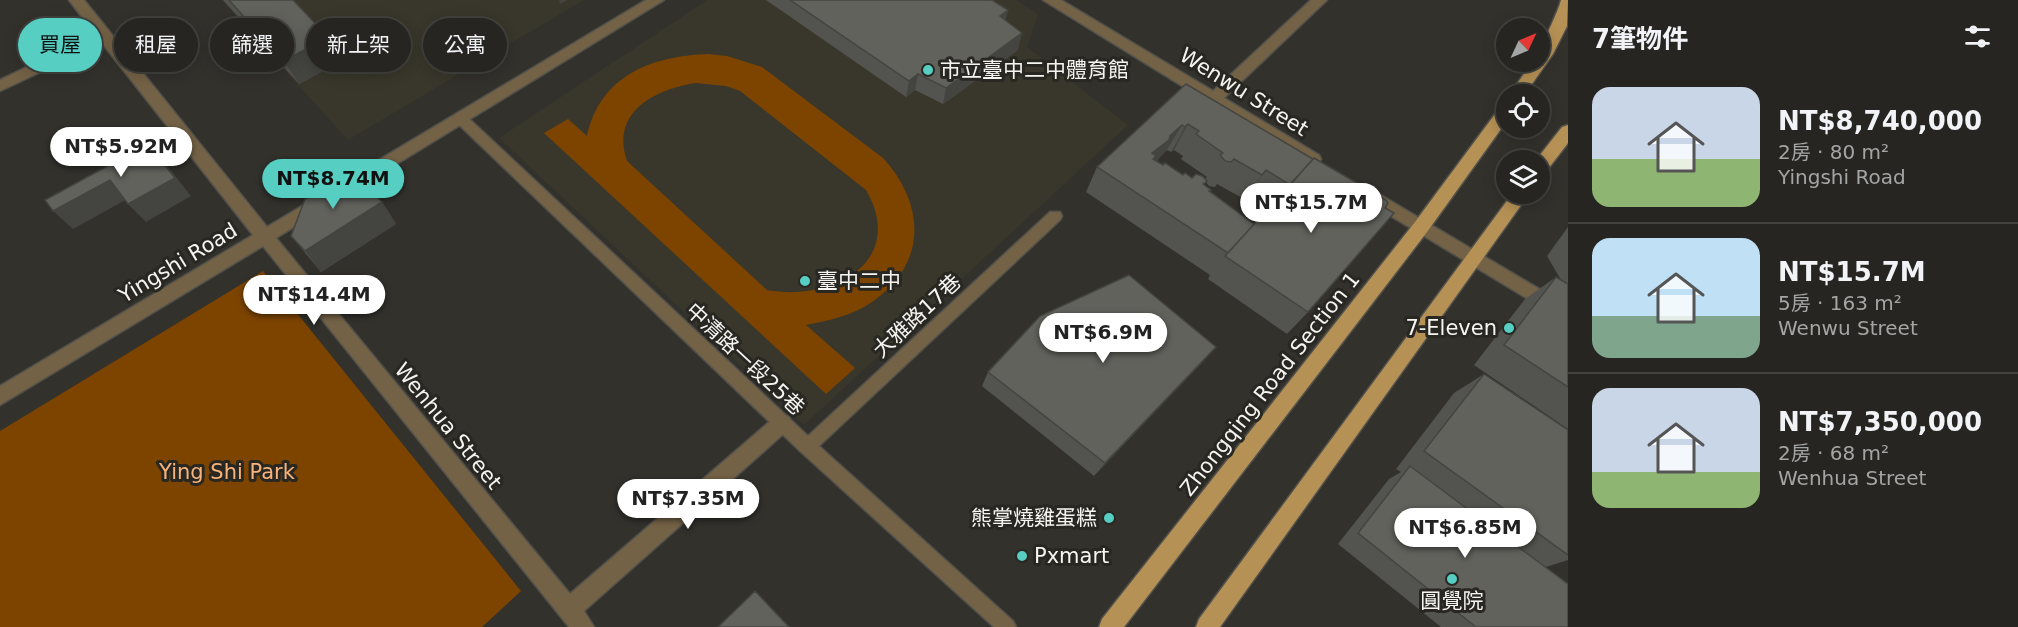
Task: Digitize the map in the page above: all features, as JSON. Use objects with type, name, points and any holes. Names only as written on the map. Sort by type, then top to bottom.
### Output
[{"type":"main road","points":[[1524,84],[1543,59],[1565,14],[1568,0]]},
{"type":"main road","name":"Zhongqing Road Section 1","points":[[1110,627],[1421,227],[1496,124]]},
{"type":"main road","points":[[1550,155],[1568,131]]},
{"type":"main road","points":[[1207,627],[1513,204]]},
{"type":"street","name":"Wenhua Street","points":[[76,0],[265,237],[583,627]]},
{"type":"street","name":"Yingshi Road","points":[[0,396],[459,117],[657,0]]},
{"type":"street","name":"Wenwu Street","points":[[1050,0],[1215,98],[1323,166]]},
{"type":"street","points":[[1215,98],[1320,0]]},
{"type":"street","points":[[0,86],[105,36]]},
{"type":"street","points":[[1352,184],[1568,315]]},
{"type":"street","points":[[569,609],[782,423]]},
{"type":"lane","name":"中清路一段25巷","points":[[459,117],[807,447],[1007,627]]},
{"type":"lane","name":"大雅路17巷","points":[[807,447],[1055,216]]},
{"type":"shaded area","points":[[221,0],[584,0],[507,46],[507,18],[423,18],[423,72],[463,72],[348,140],[286,72],[294,72],[294,18],[237,18]]},
{"type":"shaded area","name":"臺中二中","points":[[707,0],[1016,0],[1038,14],[1027,47],[1128,125],[804,425],[499,138]]},
{"type":"green space","points":[[708,54],[727,56],[762,67],[883,158],[898,177],[908,197],[914,218],[914,238],[909,257],[900,276],[885,292],[864,307],[843,316],[806,325],[855,368],[826,394],[544,133],[568,119],[587,136],[603,98],[616,84],[631,73],[648,65],[687,56]],"holes":[[[696,83],[726,86],[740,91],[866,190],[876,216],[877,238],[870,257],[856,272],[837,283],[815,290],[791,292],[767,290],[627,161],[623,144],[625,129],[631,116],[640,106],[652,97],[681,86]]]},
{"type":"green space","name":"Ying Shi Park","points":[[263,271],[521,591],[482,627],[0,627],[0,431]]},
{"type":"building","points":[[229,0],[293,0],[310,18],[306,18],[306,49],[294,56],[294,18],[245,18]]},
{"type":"building","name":"市立臺中二中體育館","points":[[790,0],[992,0],[1008,10],[1000,16],[1022,33],[946,88],[918,74],[909,81]]},
{"type":"building","points":[[1186,84],[1313,159],[1290,185],[1266,170],[1262,175],[1234,159],[1231,162],[1225,161],[1220,155],[1223,153],[1196,134],[1199,131],[1188,124],[1185,127],[1182,125],[1170,136],[1169,140],[1152,153],[1156,156],[1153,159],[1163,165],[1165,163],[1183,175],[1185,173],[1192,178],[1196,174],[1202,176],[1207,181],[1203,184],[1211,190],[1209,191],[1254,224],[1228,253],[1097,167]]},
{"type":"building","points":[[148,144],[175,178],[128,204],[110,180],[53,211],[45,200]]},
{"type":"building","points":[[1314,158],[1386,200],[1388,203],[1385,208],[1394,213],[1308,312],[1225,256]]},
{"type":"building","points":[[352,171],[382,202],[305,251],[291,236],[305,199]]},
{"type":"building","points":[[1129,275],[1216,347],[1105,463],[988,372],[1040,316]]},
{"type":"building","points":[[1556,277],[1568,284],[1568,387],[1504,345]]},
{"type":"building","points":[[1484,374],[1568,430],[1568,555],[1424,451]]},
{"type":"building","name":"圓覺院","points":[[1410,466],[1568,584],[1568,627],[1476,627],[1358,533]]},
{"type":"building","points":[[755,591],[789,627],[718,627]]},
{"type":"place","name":"市立臺中二中體育館","points":[[928,70]]},
{"type":"place","name":"臺中二中","points":[[805,281]]},
{"type":"place","name":"7-Eleven","points":[[1509,328]]},
{"type":"place","name":"熊掌燒雞蛋糕","points":[[1109,518]]},
{"type":"place","name":"Pxmart","points":[[1022,556]]},
{"type":"place","name":"圓覺院","points":[[1452,579]]}]
